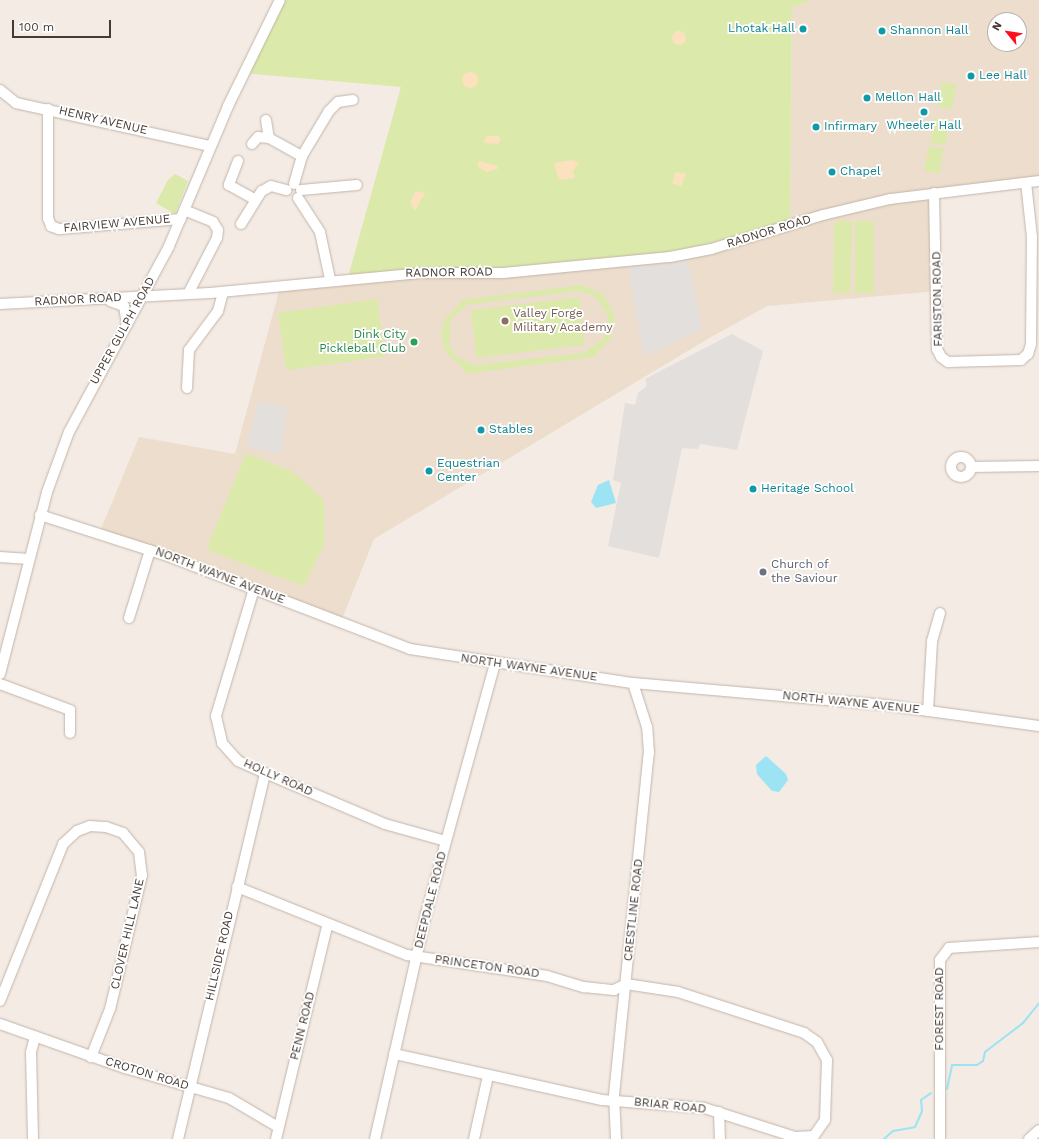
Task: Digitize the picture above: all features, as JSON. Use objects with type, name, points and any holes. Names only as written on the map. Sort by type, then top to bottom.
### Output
[{"type":"street","name":"UPPER GULPH ROAD","points":[[0,674],[40,515],[69,432],[128,326],[183,215],[210,146],[280,0]]},
{"type":"street","name":"HENRY AVENUE","points":[[0,90],[16,103],[210,146]]},
{"type":"street","points":[[330,279],[320,232],[295,191],[302,156],[333,106],[353,100]]},
{"type":"street","name":"FAIRVIEW AVENUE","points":[[48,109],[48,218],[51,226],[59,229],[183,215]]},
{"type":"street","points":[[266,120],[269,138]]},
{"type":"street","points":[[252,144],[258,137],[269,138],[302,156]]},
{"type":"street","points":[[238,161],[229,185],[254,199]]},
{"type":"street","name":"RADNOR ROAD","points":[[0,304],[223,292],[330,279],[423,272],[503,273],[682,255],[890,199],[1039,181]]},
{"type":"street","name":"FARISTON ROAD","points":[[934,193],[940,357],[948,362],[1021,360],[1028,354],[1035,317],[1032,237],[1026,183]]},
{"type":"street","points":[[241,224],[254,199],[271,186],[295,191],[357,185]]},
{"type":"street","points":[[183,215],[213,222],[218,230],[218,238],[188,294]]},
{"type":"street","points":[[187,388],[189,350],[218,311],[223,292]]},
{"type":"street","points":[[105,299],[124,306],[128,326]]},
{"type":"street","points":[[972,467],[1039,466]]},
{"type":"street","name":"NORTH WAYNE AVENUE","points":[[40,515],[150,550],[254,589],[394,645],[495,663],[633,683],[928,711],[1039,726]]},
{"type":"street","points":[[129,618],[150,550]]},
{"type":"street","points":[[0,557],[29,559]]},
{"type":"street","name":"HOLLY ROAD","points":[[254,589],[216,716],[218,733],[229,752],[238,761],[385,824],[446,841]]},
{"type":"street","points":[[928,711],[932,641],[940,614]]},
{"type":"street","name":"DEEPDALE ROAD","points":[[376,1139],[394,1054],[446,841],[495,663]]},
{"type":"street","name":"CRESTLINE ROAD","points":[[616,1139],[614,1102],[649,753],[647,727],[633,683]]},
{"type":"street","points":[[0,684],[70,710],[70,733]]},
{"type":"street","name":"HILLSIDE ROAD","points":[[178,1139],[236,887],[265,773]]},
{"type":"street","name":"CLOVER HILL LANE","points":[[0,1001],[63,844],[77,831],[90,826],[119,831],[135,846],[142,876],[112,1002],[91,1057]]},
{"type":"street","name":"PRINCETON ROAD","points":[[236,887],[327,926],[417,957],[547,976],[584,987],[614,990],[626,984]]},
{"type":"street","name":"PENN ROAD","points":[[278,1127],[327,926]]},
{"type":"street","name":"FOREST ROAD","points":[[940,1139],[940,960],[949,948],[1038,943]]},
{"type":"street","name":"BRIAR ROAD","points":[[394,1054],[488,1076],[614,1102],[660,1102],[719,1112],[785,1135],[814,1136],[824,1124],[826,1115],[827,1067],[821,1047],[804,1033],[729,1007],[678,992],[626,984]]},
{"type":"street","name":"CROTON ROAD","points":[[0,1024],[91,1057],[229,1098],[278,1127]]},
{"type":"street","points":[[33,1139],[31,1052],[34,1037]]},
{"type":"street","points":[[474,1139],[488,1076]]},
{"type":"street","points":[[719,1112],[720,1139]]},
{"type":"street","points":[[276,1139],[278,1127]]},
{"type":"street","points":[[1028,1139],[1039,1130]]},
{"type":"shaded area","name":"Valley Forge Military Academy","points":[[810,0],[1039,0],[1039,181],[934,193],[938,291],[767,306],[711,337],[374,539],[340,624],[99,534],[139,437],[235,454],[281,284],[790,225],[792,8]]},
{"type":"shaded area","points":[[688,261],[702,329],[644,356],[628,267]]},
{"type":"shaded area","points":[[732,334],[763,351],[737,450],[700,444],[698,449],[682,448],[659,558],[608,546],[621,483],[613,480],[625,403],[635,405],[638,393],[647,386],[645,379]]},
{"type":"shaded area","points":[[258,401],[287,407],[281,454],[247,447]]},
{"type":"green space","points":[[280,0],[810,0],[792,8],[790,225],[711,249],[503,273],[348,277],[401,87],[243,73]]},
{"type":"green space","points":[[942,82],[957,85],[952,109],[937,107]]},
{"type":"green space","points":[[935,118],[950,121],[945,145],[930,143]]},
{"type":"green space","points":[[929,146],[944,149],[939,173],[924,171]]},
{"type":"green space","points":[[175,174],[188,181],[175,214],[156,203],[168,180]]},
{"type":"green space","points":[[838,220],[852,221],[850,293],[833,293],[834,225]]},
{"type":"green space","points":[[855,221],[874,221],[874,293],[855,293]]},
{"type":"green space","points":[[582,285],[603,294],[615,316],[611,338],[593,357],[465,374],[464,369],[446,353],[441,335],[444,320],[463,300]],"holes":[[[578,291],[595,296],[608,316],[604,338],[584,353],[474,365],[456,356],[449,344],[451,319],[467,305]]]},
{"type":"green space","points":[[579,297],[585,345],[477,358],[471,310]]},
{"type":"green space","points":[[377,299],[385,356],[286,370],[278,313]]},
{"type":"green space","points":[[246,453],[293,472],[324,500],[324,545],[304,586],[210,551],[208,545]]},
{"type":"sand","points":[[679,31],[684,33],[686,38],[684,43],[679,45],[674,43],[672,38],[674,33]]},
{"type":"sand","points":[[470,72],[477,77],[478,80],[473,87],[470,88],[463,83],[462,80],[467,73]]},
{"type":"sand","points":[[486,136],[499,136],[501,140],[497,144],[484,143]]},
{"type":"sand","points":[[572,160],[579,163],[573,171],[575,178],[559,180],[554,163]]},
{"type":"sand","points":[[479,161],[497,166],[498,169],[487,172],[477,166]]},
{"type":"sand","points":[[676,172],[686,174],[681,186],[672,183]]},
{"type":"sand","points":[[416,191],[425,193],[415,211],[410,202]]},
{"type":"water","points":[[609,480],[616,503],[596,508],[591,502],[598,485]]},
{"type":"water","points":[[766,756],[786,774],[788,780],[779,792],[772,791],[757,774],[756,765]]},
{"type":"waterway","points":[[947,1089],[952,1065],[977,1065],[983,1061],[985,1052],[1023,1023],[1039,1003]]},
{"type":"waterway","points":[[884,1139],[893,1131],[915,1127],[922,1111],[921,1100],[931,1093]]},
{"type":"place","name":"Lhotak Hall","points":[[803,29]]},
{"type":"place","name":"Shannon Hall","points":[[882,31]]},
{"type":"place","name":"Lee Hall","points":[[971,76]]},
{"type":"place","name":"Mellon Hall","points":[[867,98]]},
{"type":"place","name":"Wheeler Hall","points":[[924,112]]},
{"type":"place","name":"Infirmary","points":[[816,127]]},
{"type":"place","name":"Chapel","points":[[832,172]]},
{"type":"place","name":"Valley Forge Military Academy","points":[[505,321]]},
{"type":"place","name":"Dink City Pickleball Club","points":[[414,342]]},
{"type":"place","name":"Stables","points":[[481,430]]},
{"type":"place","name":"Equestrian Center","points":[[429,471]]},
{"type":"place","name":"Heritage School","points":[[753,489]]},
{"type":"place","name":"Church of the Saviour","points":[[763,572]]}]
